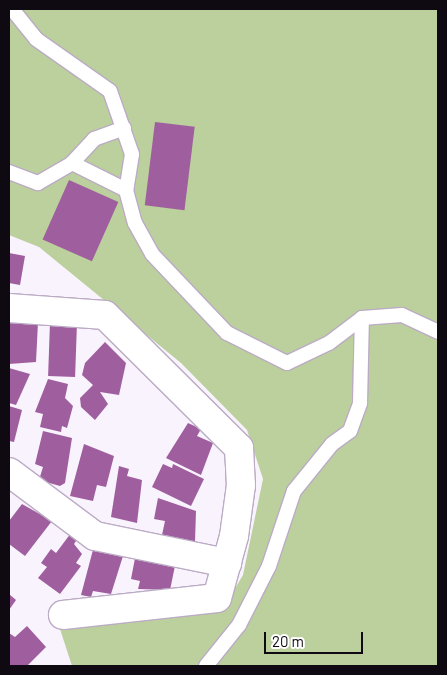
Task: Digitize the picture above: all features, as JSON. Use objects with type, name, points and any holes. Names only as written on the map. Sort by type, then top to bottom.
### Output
[{"type":"street","points":[[9,308],[105,315],[239,448],[241,485],[227,563],[217,598],[63,615]]},
{"type":"street","points":[[9,472],[95,536],[227,563]]},
{"type":"lane","points":[[12,9],[36,39],[110,91],[132,154],[126,190],[135,223],[152,254],[227,333],[287,363],[329,343],[362,318],[402,315],[438,332]]},
{"type":"lane","points":[[9,172],[38,183],[72,163],[94,139],[124,128]]},
{"type":"lane","points":[[72,163],[126,190]]},
{"type":"lane","points":[[206,666],[239,625],[265,574],[294,491],[332,444],[350,431],[360,404],[362,318]]},
{"type":"green space","points":[[9,9],[438,9],[438,666],[72,666],[60,629],[221,612],[243,575],[263,479],[247,430],[181,363],[39,247],[9,235]]},
{"type":"building","points":[[155,122],[195,127],[184,210],[145,205]]},
{"type":"building","points":[[69,180],[118,202],[92,261],[43,239]]},
{"type":"building","points":[[9,253],[25,256],[20,285],[9,283]]},
{"type":"building","points":[[9,320],[38,322],[36,362],[9,364]]},
{"type":"building","points":[[50,322],[77,323],[75,377],[48,376]]},
{"type":"building","points":[[105,342],[126,363],[119,395],[100,392],[108,404],[95,420],[81,407],[80,398],[93,385],[82,375],[85,363]]},
{"type":"building","points":[[9,368],[30,374],[16,405],[9,403]]},
{"type":"building","points":[[48,379],[68,384],[65,398],[73,406],[67,428],[62,426],[61,432],[40,427],[43,414],[35,412]]},
{"type":"building","points":[[9,406],[22,410],[14,442],[9,441]]},
{"type":"building","points":[[188,423],[201,429],[197,436],[213,443],[201,475],[166,458]]},
{"type":"building","points":[[43,431],[72,438],[65,483],[60,486],[39,480],[43,467],[35,464]]},
{"type":"building","points":[[84,444],[114,456],[106,487],[97,485],[93,501],[70,496]]},
{"type":"building","points":[[163,464],[172,468],[173,464],[204,479],[191,506],[152,487]]},
{"type":"building","points":[[119,466],[129,469],[127,476],[142,480],[137,523],[111,517]]},
{"type":"building","points":[[158,498],[196,511],[195,542],[162,535],[165,521],[154,519]]},
{"type":"building","points":[[22,504],[52,521],[25,556],[9,544],[9,521]]},
{"type":"building","points":[[71,533],[78,538],[74,544],[82,554],[76,563],[81,566],[60,594],[38,578],[47,567],[41,563],[51,549],[56,553]]},
{"type":"building","points":[[94,546],[123,556],[111,594],[93,591],[91,597],[81,595]]},
{"type":"building","points":[[136,553],[176,561],[170,590],[138,589],[140,581],[131,579]]},
{"type":"building","points":[[9,594],[16,600],[9,610]]},
{"type":"building","points":[[27,626],[46,647],[27,666],[9,666],[9,633],[15,637]]}]
